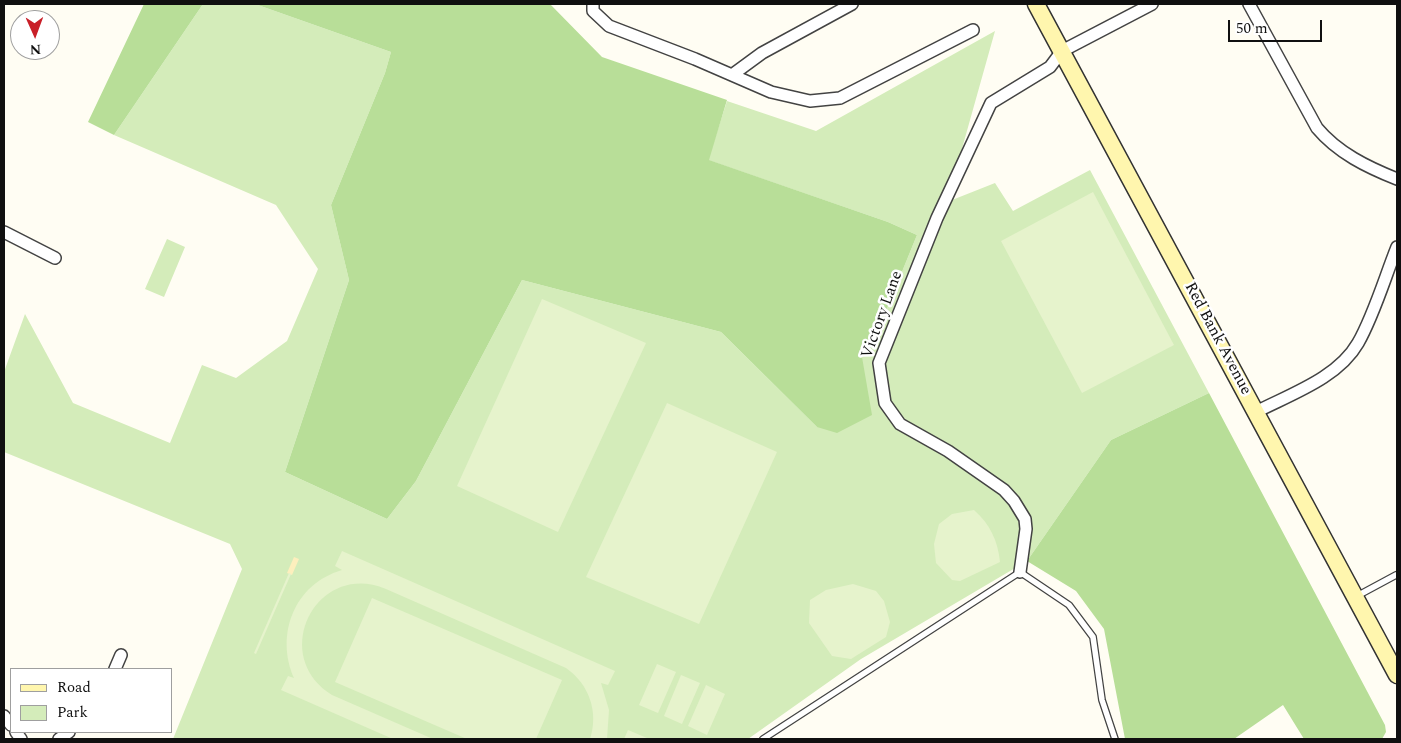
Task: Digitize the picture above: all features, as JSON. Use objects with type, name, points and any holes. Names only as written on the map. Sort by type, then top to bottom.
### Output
[{"type":"street","points":[[593,4],[593,11],[609,26],[771,92],[810,101],[840,98],[973,30]]},
{"type":"street","points":[[732,75],[762,53],[852,4]]},
{"type":"street","name":"Red Bank Avenue","points":[[1036,4],[1356,597],[1389,654],[1397,675]]},
{"type":"street","name":"Victory Lane","points":[[1020,572],[1026,529],[1025,519],[1014,500],[1004,490],[948,451],[900,424],[884,403],[879,363],[937,218],[947,200],[988,107],[995,99],[1050,67],[1062,52],[1152,4]]},
{"type":"street","points":[[1249,4],[1317,128],[1326,139],[1349,156],[1397,179]]},
{"type":"street","points":[[4,232],[55,258]]},
{"type":"street","points":[[1256,412],[1319,380],[1347,357],[1358,344],[1397,246]]},
{"type":"street","points":[[115,668],[121,655]]},
{"type":"lane","points":[[763,739],[1020,572],[1069,605],[1093,637],[1102,700],[1114,739]]},
{"type":"lane","points":[[1356,597],[1396,575]]},
{"type":"green space","points":[[144,4],[203,4],[114,135],[88,122]]},
{"type":"green space","points":[[203,4],[255,4],[391,52],[385,73],[331,205],[349,280],[285,472],[387,519],[416,481],[522,280],[721,332],[817,427],[862,357],[886,311],[917,235],[888,222],[708,160],[727,101],[816,131],[995,31],[947,202],[995,183],[1013,211],[1090,170],[1209,393],[1111,440],[1027,561],[861,659],[748,739],[173,739],[242,569],[230,544],[4,452],[4,372],[25,314],[73,403],[170,443],[202,365],[236,378],[287,341],[318,269],[276,205],[114,135]]},
{"type":"green space","points":[[255,4],[550,4],[602,57],[727,100],[709,160],[888,222],[917,235],[886,311],[862,357],[872,415],[837,433],[817,427],[721,332],[522,280],[416,481],[387,519],[285,472],[349,280],[331,205],[385,73],[391,52]]},
{"type":"green space","points":[[1093,192],[1174,345],[1082,393],[1001,241]]},
{"type":"green space","points":[[167,239],[185,247],[164,297],[145,289]]},
{"type":"green space","points":[[542,299],[646,343],[558,532],[457,486]]},
{"type":"green space","points":[[1209,393],[1385,725],[1386,732],[1382,739],[1304,739],[1283,705],[1234,739],[1125,739],[1104,629],[1076,591],[1027,561],[1111,440]]},
{"type":"green space","points":[[667,403],[777,452],[699,624],[586,577]]},
{"type":"green space","points":[[974,510],[985,521],[992,533],[1000,562],[960,581],[952,580],[936,563],[934,544],[939,524],[952,514]]},
{"type":"green space","points":[[342,551],[615,671],[608,685],[601,683],[609,710],[607,739],[590,739],[593,719],[590,699],[581,682],[566,668],[386,589],[361,584],[339,588],[322,599],[309,616],[303,636],[304,657],[313,678],[332,695],[433,739],[393,739],[281,690],[288,676],[294,678],[289,662],[287,645],[288,629],[293,613],[301,599],[312,587],[325,577],[342,570],[335,566]]},
{"type":"green space","points":[[289,573],[291,574],[256,654],[254,653]]},
{"type":"green space","points":[[853,584],[876,591],[884,601],[890,622],[886,637],[851,659],[832,656],[809,623],[810,600],[826,590]]},
{"type":"green space","points":[[372,598],[562,680],[536,739],[467,739],[335,682]]},
{"type":"green space","points":[[657,664],[676,672],[658,713],[639,705]]},
{"type":"green space","points":[[681,675],[700,683],[682,724],[664,716]]},
{"type":"green space","points":[[706,685],[725,694],[707,735],[688,726]]},
{"type":"green space","points":[[628,730],[647,738],[647,739],[624,739]]},
{"type":"sand","points":[[294,557],[299,559],[292,575],[287,573]]}]
